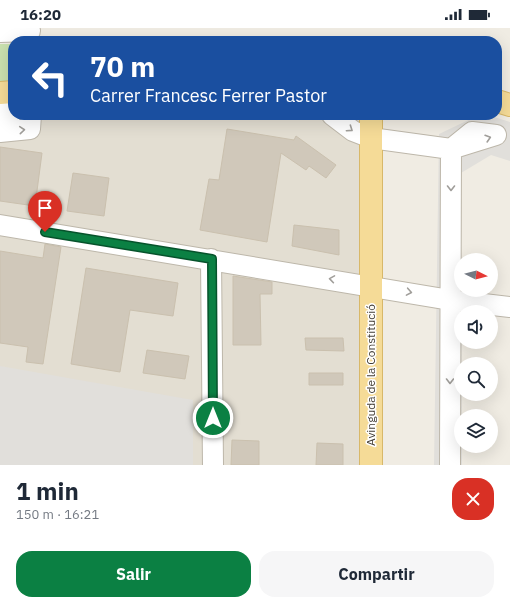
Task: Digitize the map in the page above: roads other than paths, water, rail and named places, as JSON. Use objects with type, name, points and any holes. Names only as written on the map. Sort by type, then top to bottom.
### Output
[{"type":"main road","name":"Avinguda de la Constitució","points":[[371,120],[371,465]]},
{"type":"street","points":[[0,32],[30,31]]},
{"type":"street","points":[[0,132],[30,129],[31,120]]},
{"type":"street","points":[[339,120],[353,131],[371,138],[451,149],[450,465]]},
{"type":"street","points":[[0,225],[370,285]]},
{"type":"street","points":[[212,259],[213,465]]},
{"type":"street","name":"Avinguda de la Constitució","points":[[370,285],[450,300],[510,307]]}]
